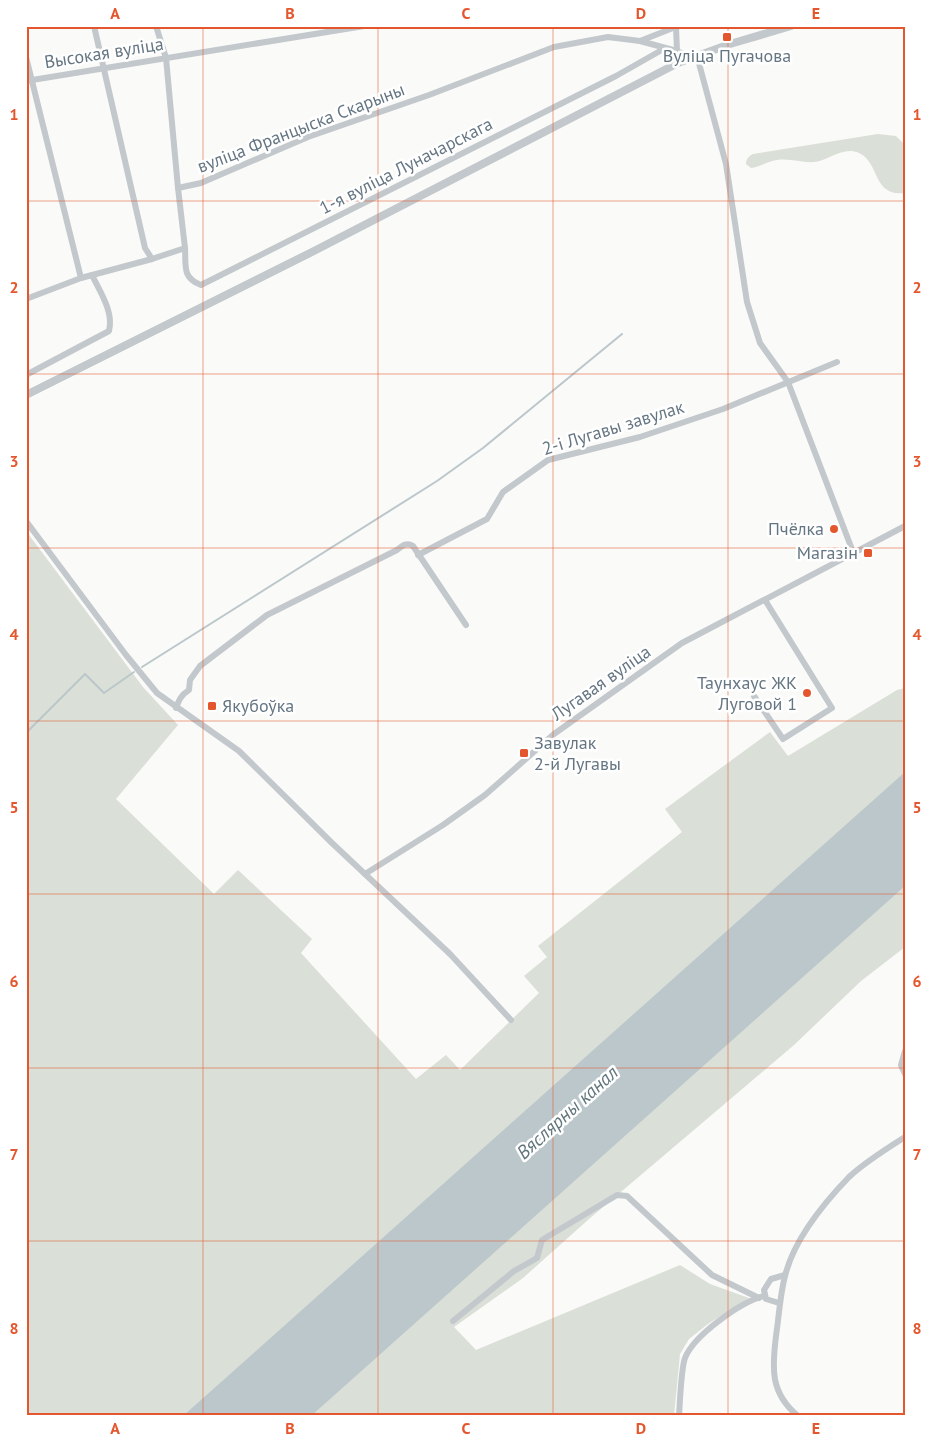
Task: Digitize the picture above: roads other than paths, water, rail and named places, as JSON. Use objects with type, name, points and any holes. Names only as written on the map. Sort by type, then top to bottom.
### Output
[{"type":"street","points":[[94,26],[145,248],[152,259]]},
{"type":"street","points":[[156,26],[166,58],[178,188]]},
{"type":"street","name":"Высокая вуліца","points":[[29,80],[364,26]]},
{"type":"street","points":[[26,395],[252,282],[678,63],[742,40],[791,26]]},
{"type":"street","points":[[677,27],[677,51]]},
{"type":"street","name":"вуліца Францыска Скарыны","points":[[185,248],[178,188],[201,183],[308,137],[428,95],[554,47],[608,37],[640,41],[677,27]]},
{"type":"street","points":[[640,41],[694,57]]},
{"type":"street","name":"1-я вуліца Луначарскага","points":[[185,248],[187,276],[193,282],[201,285],[616,76],[662,48]]},
{"type":"street","points":[[26,57],[29,80],[81,278]]},
{"type":"street","points":[[694,57],[726,164],[747,302],[760,343],[788,382],[853,552]]},
{"type":"street","points":[[26,299],[81,278],[185,248]]},
{"type":"street","points":[[26,375],[109,331],[111,324],[109,312],[92,275]]},
{"type":"street","name":"2-і Лугавы завулак","points":[[418,555],[487,519],[503,492],[548,460],[640,437],[723,409],[837,362]]},
{"type":"street","points":[[26,521],[126,655],[157,693],[240,751],[365,874],[450,954],[511,1020]]},
{"type":"street","name":"Лугавая вуліца","points":[[365,874],[443,825],[485,795],[554,734],[682,643],[905,526]]},
{"type":"street","points":[[176,708],[178,700],[189,690],[190,680],[200,666],[267,615],[397,550],[404,544],[414,546],[418,555],[466,626]]},
{"type":"street","points":[[754,696],[783,739],[832,708],[765,600]]},
{"type":"street","points":[[905,1050],[901,1065],[905,1074]]},
{"type":"street","points":[[798,1416],[776,1388],[774,1372],[779,1303],[785,1275],[794,1252],[806,1230],[850,1176],[905,1137]]},
{"type":"street","points":[[453,1321],[514,1271],[537,1258],[542,1240],[616,1195],[626,1196],[712,1275],[779,1303]]},
{"type":"street","points":[[679,1416],[685,1358],[695,1342],[710,1328],[762,1297],[771,1279],[785,1275]]},
{"type":"water","name":"Вяслярны канал","points":[[905,772],[905,886],[311,1416],[183,1416]]},
{"type":"waterway","points":[[142,667],[437,481],[483,448],[622,334]]},
{"type":"waterway","points":[[26,733],[85,674],[104,693],[134,672]]},
{"type":"place","name":"Вуліца Пугачова","points":[[727,37]]},
{"type":"place","name":"Пчёлка","points":[[834,529]]},
{"type":"place","name":"Магазін","points":[[868,553]]},
{"type":"place","name":"Таунхаус ЖК Луговой 1","points":[[807,693]]},
{"type":"place","name":"Якубоўка","points":[[212,706]]},
{"type":"place","name":"Завулак 2-й Лугавы","points":[[524,753]]}]
